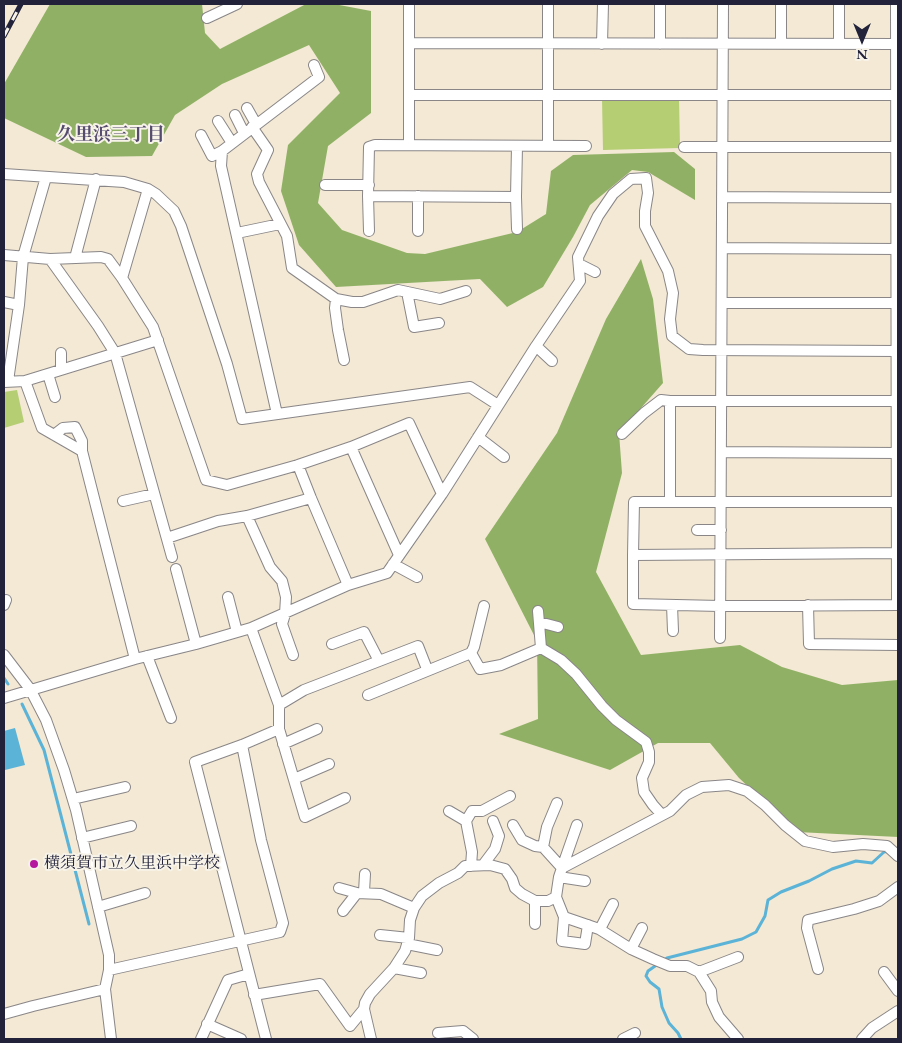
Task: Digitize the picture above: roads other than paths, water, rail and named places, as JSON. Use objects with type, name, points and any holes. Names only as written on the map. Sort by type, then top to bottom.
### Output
[{"type":"street","points":[[208,18],[237,4]]},
{"type":"street","points":[[408,144],[410,95],[409,4]]},
{"type":"street","points":[[548,4],[548,146]]},
{"type":"street","points":[[602,44],[603,4]]},
{"type":"street","points":[[660,4],[660,44]]},
{"type":"street","points":[[720,638],[723,4]]},
{"type":"street","points":[[781,4],[781,44]]},
{"type":"street","points":[[839,4],[839,44]]},
{"type":"street","points":[[896,4],[897,44],[898,401],[898,502],[897,552],[898,605],[720,606],[633,604],[634,502],[898,502]]},
{"type":"street","points":[[409,43],[897,44]]},
{"type":"street","points":[[201,135],[212,156],[222,151],[318,77],[314,65]]},
{"type":"street","points":[[410,95],[897,95]]},
{"type":"street","points":[[247,108],[251,128]]},
{"type":"street","points":[[235,115],[251,128],[268,150],[258,174],[259,182],[287,236],[292,268],[336,299],[352,302],[362,302],[398,290],[440,299],[466,290]]},
{"type":"street","points":[[218,121],[232,143]]},
{"type":"street","points":[[368,231],[369,147],[375,145],[408,144],[586,146]]},
{"type":"street","points":[[517,146],[517,229]]},
{"type":"street","points":[[684,147],[897,147]]},
{"type":"street","points":[[222,151],[221,166],[277,414]]},
{"type":"street","points":[[4,174],[124,182],[148,189],[174,211],[181,226],[227,364],[242,419],[470,387],[498,405]]},
{"type":"street","points":[[46,176],[23,258],[19,305],[6,382],[25,381],[158,340]]},
{"type":"street","points":[[4,698],[135,659],[251,628],[348,585],[387,573],[442,494],[536,346],[580,281],[578,257],[598,216],[613,194],[630,179],[646,178],[648,193],[645,226],[668,271],[673,293],[670,319],[672,336],[689,349],[897,351]]},
{"type":"street","points":[[75,258],[96,179]]},
{"type":"street","points":[[325,185],[368,185]]},
{"type":"street","points":[[122,278],[148,189]]},
{"type":"street","points":[[368,196],[516,196]]},
{"type":"street","points":[[418,196],[418,231]]},
{"type":"street","points":[[722,197],[897,198]]},
{"type":"street","points":[[237,233],[280,224]]},
{"type":"street","points":[[722,248],[897,249]]},
{"type":"street","points":[[4,254],[23,258],[100,257],[108,259],[153,327],[206,480],[227,485],[298,465],[351,447],[409,423],[442,494]]},
{"type":"street","points":[[50,259],[115,353],[172,557]]},
{"type":"street","points":[[579,264],[595,272]]},
{"type":"street","points":[[408,292],[414,327],[439,323]]},
{"type":"street","points":[[336,299],[336,316],[344,360]]},
{"type":"street","points":[[4,302],[19,305]]},
{"type":"street","points":[[722,303],[897,303]]},
{"type":"street","points":[[536,346],[552,361]]},
{"type":"street","points":[[60,370],[61,353]]},
{"type":"street","points":[[48,374],[55,397]]},
{"type":"street","points":[[25,381],[42,428],[82,451]]},
{"type":"street","points":[[622,434],[661,400],[898,401]]},
{"type":"street","points":[[670,401],[670,502]]},
{"type":"street","points":[[54,435],[63,428],[75,427],[82,441],[82,451],[135,659]]},
{"type":"street","points":[[478,437],[504,457]]},
{"type":"street","points":[[351,447],[399,555]]},
{"type":"street","points":[[721,452],[898,452]]},
{"type":"street","points":[[298,465],[348,585]]},
{"type":"street","points":[[124,501],[154,494]]},
{"type":"street","points":[[167,538],[218,520],[247,516],[311,498]]},
{"type":"street","points":[[247,516],[270,567],[282,582],[286,597],[285,614],[282,624],[293,655]]},
{"type":"street","points":[[697,530],[721,530]]},
{"type":"street","points":[[633,555],[897,552]]},
{"type":"street","points":[[393,564],[417,577]]},
{"type":"street","points":[[176,569],[196,644]]},
{"type":"street","points":[[228,597],[237,632]]},
{"type":"street","points":[[672,605],[672,631]]},
{"type":"street","points":[[808,605],[809,644],[898,645]]},
{"type":"street","points":[[368,695],[471,653],[474,648],[484,606]]},
{"type":"street","points":[[541,648],[538,617],[558,627]]},
{"type":"street","points":[[251,628],[279,705],[279,729],[305,817],[345,798]]},
{"type":"street","points":[[332,644],[364,632],[379,661]]},
{"type":"street","points":[[279,705],[304,690],[418,646],[428,669]]},
{"type":"street","points":[[471,653],[480,669],[501,665],[541,648]]},
{"type":"street","points":[[541,648],[562,660],[616,720],[646,742],[649,762],[642,778],[644,792],[652,805],[662,815]]},
{"type":"street","points":[[4,655],[30,689],[46,720],[73,799],[108,949],[109,970],[105,989],[111,1039]]},
{"type":"street","points":[[148,656],[171,718]]},
{"type":"street","points":[[266,1039],[195,762],[279,729]]},
{"type":"street","points":[[283,744],[317,729]]},
{"type":"street","points":[[109,970],[280,932],[283,923],[260,840],[242,745]]},
{"type":"street","points":[[294,779],[329,764]]},
{"type":"street","points":[[561,872],[670,811],[686,795],[702,787],[729,785],[747,791],[765,805],[784,825],[805,841],[833,847],[863,844],[887,846],[898,856]]},
{"type":"street","points":[[73,799],[125,787]]},
{"type":"street","points":[[471,866],[472,852],[466,821],[472,811],[482,811],[510,796]]},
{"type":"street","points":[[557,803],[547,827],[543,847],[561,872],[585,881]]},
{"type":"street","points":[[449,811],[466,821]]},
{"type":"street","points":[[483,865],[495,849],[499,836],[493,821]]},
{"type":"street","points":[[577,825],[561,872],[556,897],[564,917],[562,941],[585,944],[588,925]]},
{"type":"street","points":[[82,838],[131,826]]},
{"type":"street","points":[[513,826],[522,840],[535,846],[543,847]]},
{"type":"street","points":[[254,995],[320,984],[350,1026],[364,1009],[370,994],[394,968],[405,951],[410,920],[414,908],[422,896],[439,883],[458,874],[465,866],[490,865],[505,869],[516,888],[522,894],[535,901],[548,901],[556,897]]},
{"type":"street","points":[[343,911],[361,893],[365,874]]},
{"type":"street","points":[[818,969],[807,928],[808,920],[879,901],[898,886]]},
{"type":"street","points":[[340,888],[361,893],[381,894],[414,908]]},
{"type":"street","points":[[98,907],[145,893]]},
{"type":"street","points":[[535,901],[535,924]]},
{"type":"street","points":[[600,929],[613,904]]},
{"type":"street","points":[[564,917],[600,929],[631,949],[670,966],[687,966],[699,972],[710,991],[712,1002],[719,1017],[738,1039]]},
{"type":"street","points":[[631,949],[642,928]]},
{"type":"street","points":[[380,935],[437,950]]},
{"type":"street","points":[[699,972],[738,957]]},
{"type":"street","points":[[394,968],[421,973]]},
{"type":"street","points":[[884,972],[898,991]]},
{"type":"street","points":[[201,1039],[228,980],[249,974]]},
{"type":"street","points":[[4,1014],[105,989]]},
{"type":"street","points":[[364,1009],[371,1039]]},
{"type":"street","points":[[862,1039],[872,1028],[898,1010]]},
{"type":"street","points":[[208,1024],[241,1039]]},
{"type":"street","points":[[438,1033],[463,1031],[473,1039]]},
{"type":"street","points":[[623,1039],[635,1033]]},
{"type":"water","points":[[15,728],[25,765],[5,770],[4,731]]},
{"type":"waterway","points":[[4,678],[8,684]]},
{"type":"waterway","points":[[22,704],[44,750],[89,924]]},
{"type":"waterway","points":[[663,961],[667,958],[742,939],[756,932],[765,916],[768,900],[781,892],[832,869],[856,861],[872,863],[884,852],[889,851]]},
{"type":"waterway","points":[[658,964],[648,971],[646,976],[659,989],[662,1007],[669,1023],[681,1039]]},
{"type":"railway","points":[[4,36],[21,4]]},
{"type":"place","name":"横須賀市立久里浜中学校","points":[[34,864]]},
{"type":"district","name":"久里浜三丁目","points":[[111,135]]}]
